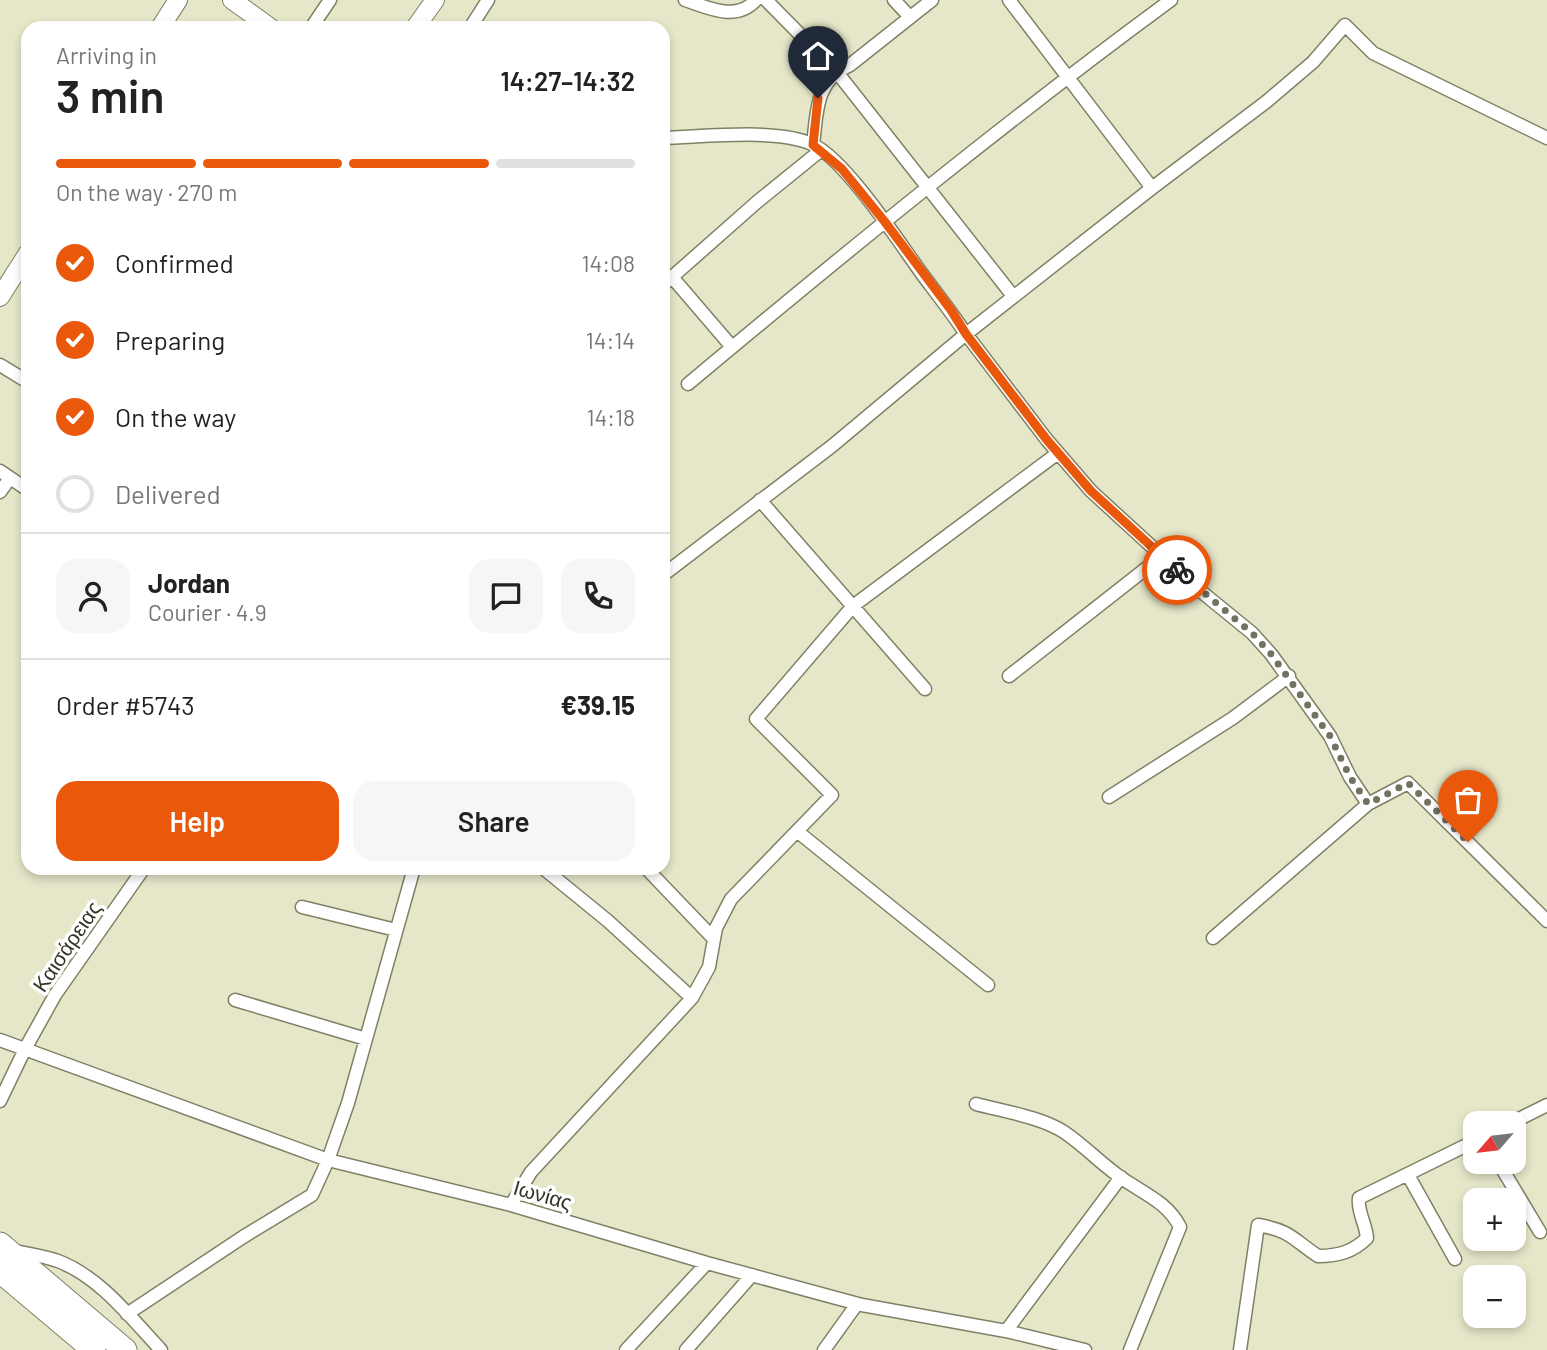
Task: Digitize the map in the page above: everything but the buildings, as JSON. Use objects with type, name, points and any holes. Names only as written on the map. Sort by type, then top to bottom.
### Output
[{"type":"highway","points":[[3,1246],[125,1350]]},
{"type":"highway","points":[[0,1271],[94,1350]]},
{"type":"street","points":[[164,21],[178,0]]},
{"type":"street","points":[[232,0],[261,21]]},
{"type":"street","points":[[316,21],[330,0]]},
{"type":"street","points":[[420,21],[435,0]]},
{"type":"street","points":[[474,21],[488,0]]},
{"type":"street","points":[[685,0],[729,13],[742,12],[756,0]]},
{"type":"street","points":[[766,0],[836,71],[1013,296]]},
{"type":"street","points":[[894,0],[909,17]]},
{"type":"street","points":[[670,279],[816,148],[818,98],[836,71],[850,65],[932,0]]},
{"type":"street","points":[[1009,0],[1152,188]]},
{"type":"street","points":[[688,384],[927,186],[1067,76],[1171,0]]},
{"type":"street","points":[[670,570],[852,430],[1013,296],[1266,102],[1313,62],[1345,25],[1373,53],[1547,138]]},
{"type":"street","points":[[670,138],[786,137],[816,148],[842,169],[885,222],[966,334],[1058,453],[1091,491],[1161,556],[1252,633],[1289,676],[1330,736],[1350,777],[1368,804]]},
{"type":"street","points":[[0,297],[21,264]]},
{"type":"street","points":[[670,283],[732,347]]},
{"type":"street","points":[[0,365],[21,378]]},
{"type":"street","points":[[511,1205],[531,1172],[692,998],[709,967],[721,914],[731,899],[832,795],[756,719],[853,606],[1058,453]]},
{"type":"street","points":[[0,492],[5,475],[21,485]]},
{"type":"street","points":[[760,500],[925,689]]},
{"type":"street","points":[[1009,676],[1161,556]]},
{"type":"street","points":[[1109,797],[1233,718],[1289,676]]},
{"type":"street","points":[[1213,938],[1368,804],[1408,783],[1547,921]]},
{"type":"street","points":[[798,832],[988,985]]},
{"type":"street","name":"Καισάρειας","points":[[0,1101],[24,1049],[77,962],[139,875]]},
{"type":"street","points":[[127,1314],[312,1195],[328,1160],[348,1103],[412,875]]},
{"type":"street","points":[[552,875],[608,921],[692,998]]},
{"type":"street","points":[[653,875],[714,939]]},
{"type":"street","points":[[302,907],[397,930]]},
{"type":"street","points":[[235,1000],[366,1039]]},
{"type":"street","name":"Ιωνίας","points":[[0,1040],[328,1160],[511,1205],[857,1304],[1006,1331],[1048,1346],[1085,1350]]},
{"type":"street","points":[[976,1104],[1061,1130],[1174,1215],[1180,1227],[1130,1350]]},
{"type":"street","points":[[1526,1116],[1547,1105]]},
{"type":"street","points":[[1240,1350],[1258,1225],[1293,1235],[1318,1256],[1336,1256],[1357,1248],[1367,1238],[1366,1226],[1358,1206],[1359,1198],[1463,1147]]},
{"type":"street","points":[[1505,1174],[1540,1232]]},
{"type":"street","points":[[1408,1175],[1455,1259]]},
{"type":"street","points":[[1006,1331],[1121,1177]]},
{"type":"street","points":[[3,1246],[57,1261],[80,1272],[127,1314],[161,1350]]},
{"type":"street","points":[[626,1350],[707,1263]]},
{"type":"street","points":[[686,1350],[752,1275]]},
{"type":"street","points":[[824,1350],[857,1304]]},
{"type":"way so far","points":[[1177,570],[1252,633],[1289,676],[1330,736],[1350,777],[1368,804],[1408,783],[1468,842]]},
{"type":"route","points":[[818,98],[813,145],[842,169],[885,222],[1047,440],[1117,517],[1177,570]]}]
